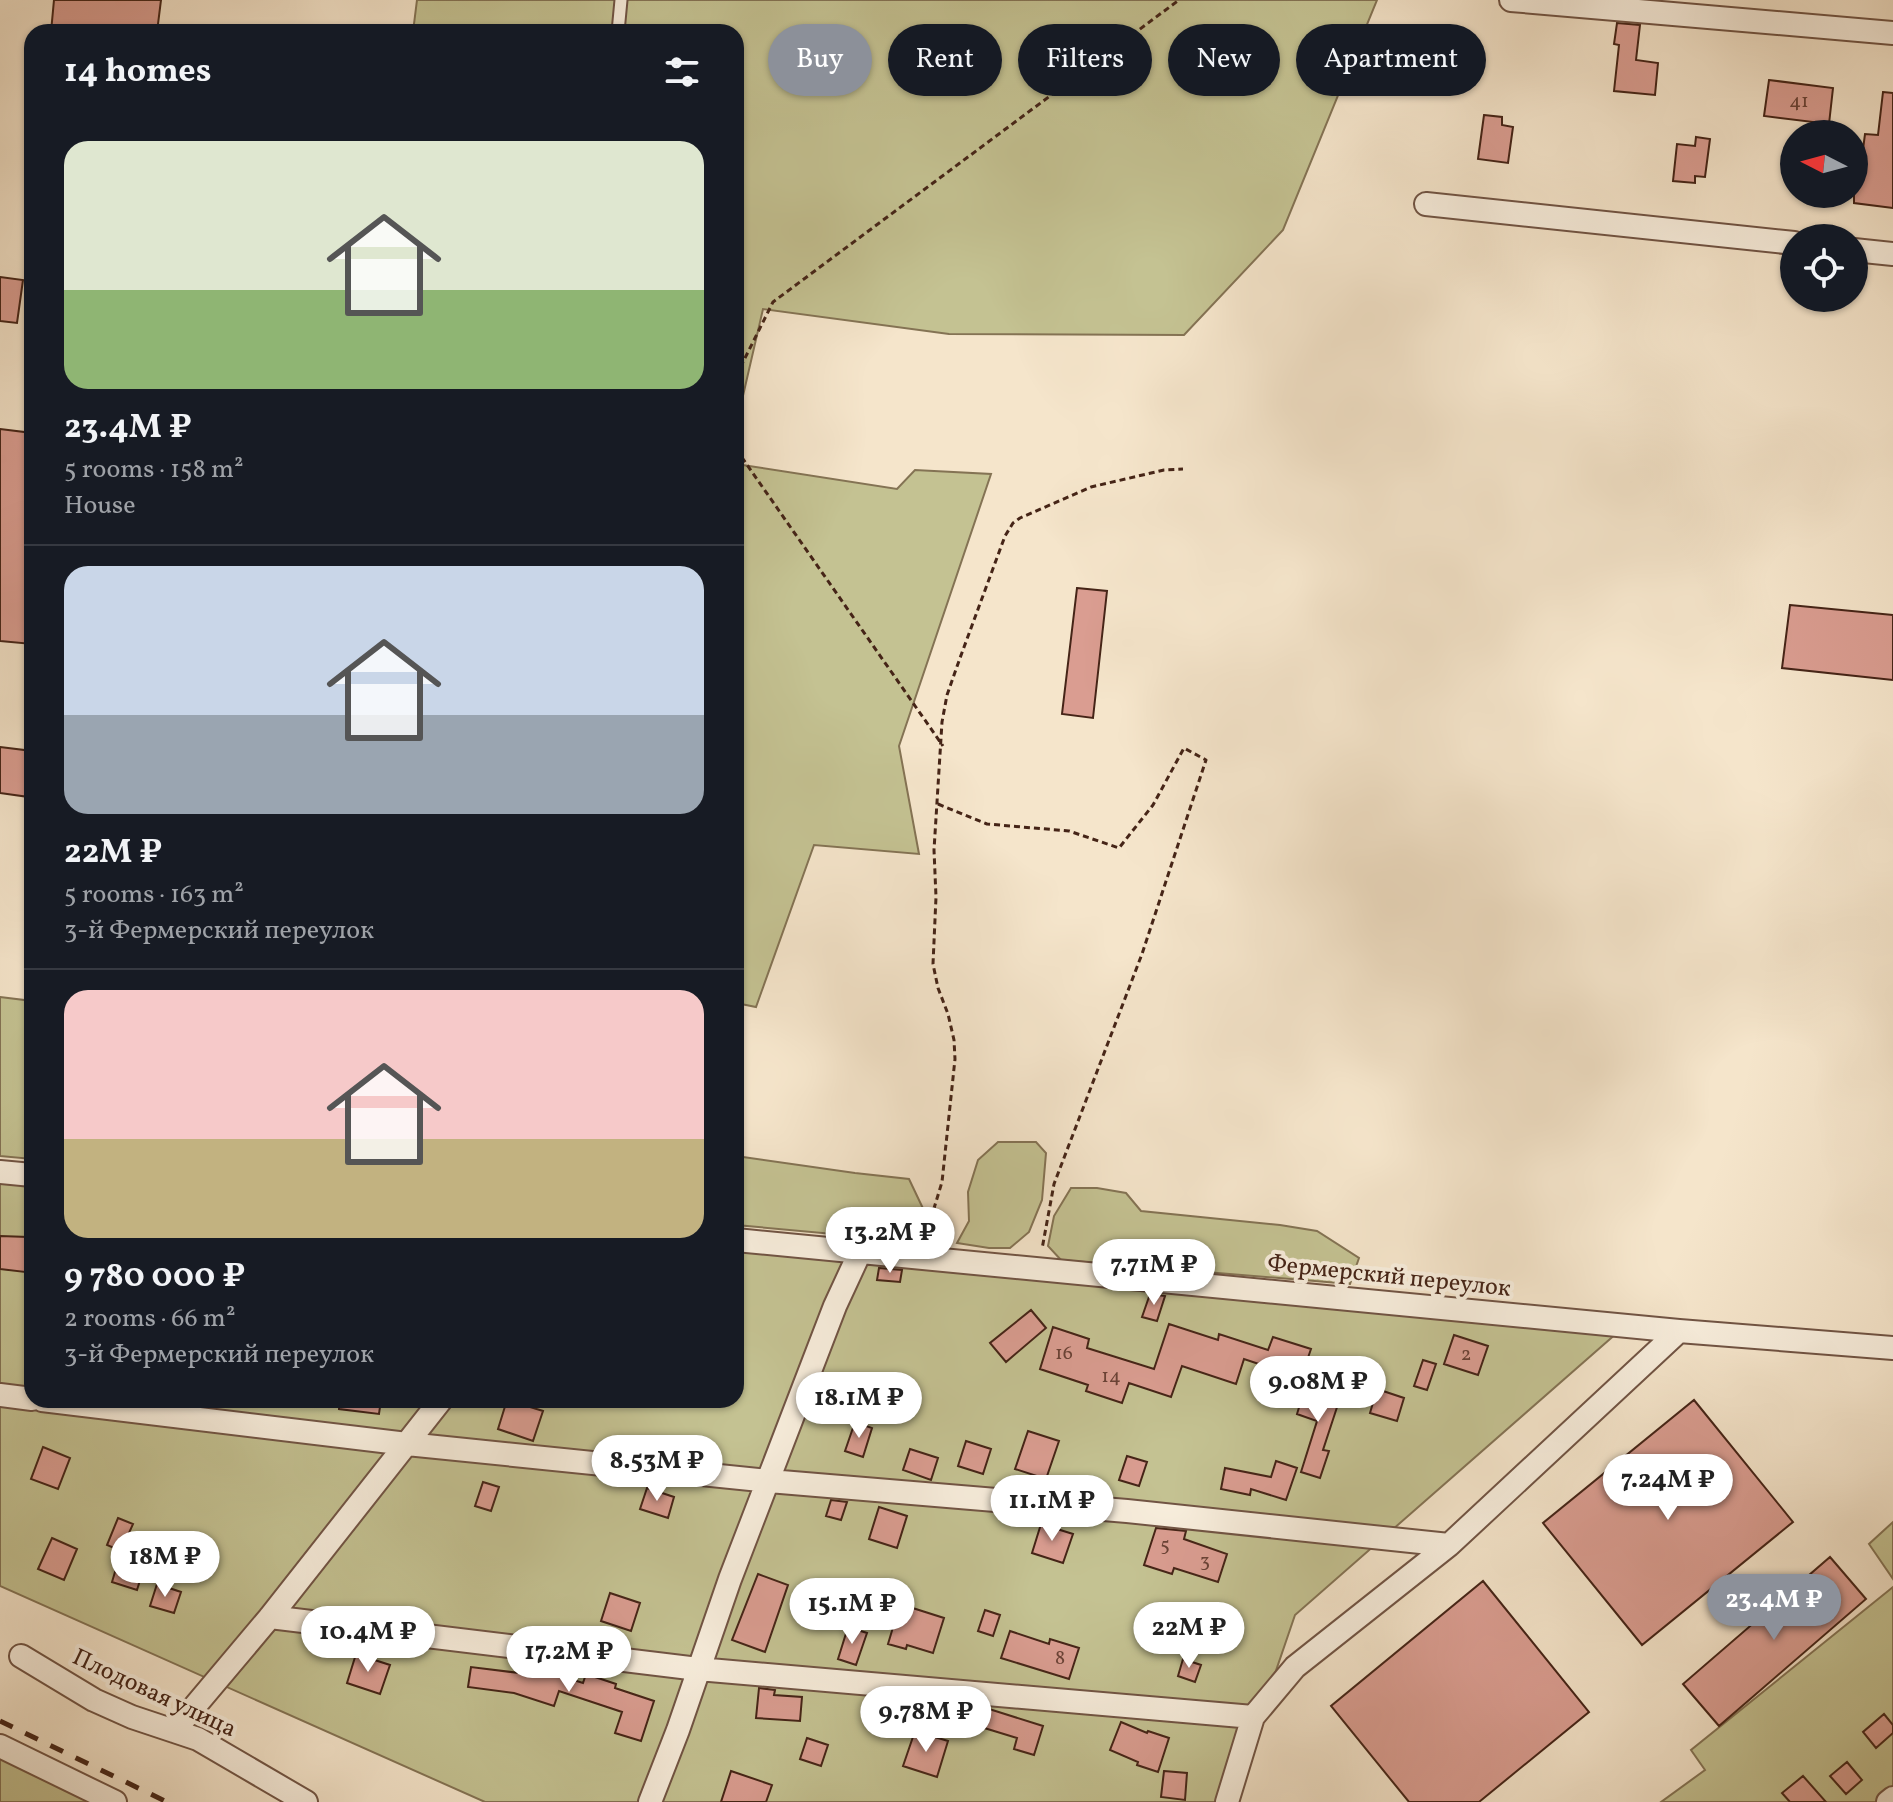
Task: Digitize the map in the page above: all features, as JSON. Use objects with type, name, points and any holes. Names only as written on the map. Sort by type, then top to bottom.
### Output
[{"type":"street","points":[[1511,0],[1893,33]]},
{"type":"street","points":[[1426,204],[1780,242]]},
{"type":"street","points":[[1868,251],[1893,254]]},
{"type":"street","points":[[0,1172],[24,1174]]},
{"type":"street","name":"Фермерский переулок","points":[[744,1241],[1679,1331],[1893,1348]]},
{"type":"street","points":[[650,1802],[730,1579],[835,1306],[860,1252]]},
{"type":"street","points":[[1227,1802],[1253,1717],[1295,1667],[1449,1545],[1679,1331]]},
{"type":"street","points":[[0,1395],[24,1398]]},
{"type":"street","points":[[108,1408],[407,1444],[769,1481],[1127,1511],[1449,1545]]},
{"type":"street","points":[[174,1731],[270,1617],[435,1408]]},
{"type":"street","points":[[270,1617],[698,1669],[1253,1717]]},
{"type":"street","name":"Плодовая улица","points":[[21,1656],[94,1700],[132,1717],[198,1739],[306,1802]]},
{"type":"street","points":[[0,1746],[115,1802]]},
{"type":"street","points":[[1888,1802],[1893,1798]]},
{"type":"lane","points":[[619,24],[621,0]]},
{"type":"path","points":[[744,360],[773,302],[1179,0]]},
{"type":"path","points":[[744,461],[941,744]]},
{"type":"path","points":[[920,1257],[942,1182],[955,1059],[948,1014],[933,964],[936,897],[934,850],[942,722],[951,683],[1005,536],[1013,523],[1091,487],[1164,470],[1183,469]]},
{"type":"path","points":[[938,804],[987,824],[1069,831],[1119,848],[1153,805],[1184,748],[1206,760],[1142,954],[1054,1184],[1039,1269]]},
{"type":"shaded area","points":[[417,0],[1377,0],[1367,24],[1296,24],[1296,96],[1338,96],[1283,230],[1184,335],[949,334],[763,309],[744,391],[744,24],[414,24]]},
{"type":"shaded area","points":[[744,465],[897,489],[915,470],[991,474],[899,746],[919,854],[814,845],[756,1007],[744,1005]]},
{"type":"shaded area","points":[[0,997],[24,1000],[24,1158],[0,1156]]},
{"type":"shaded area","points":[[998,1142],[1036,1142],[1046,1153],[1042,1200],[1029,1232],[1010,1248],[957,1243],[969,1221],[968,1192],[978,1160]]},
{"type":"shaded area","points":[[744,1157],[909,1179],[928,1219],[899,1240],[744,1226]]},
{"type":"shaded area","points":[[0,1173],[24,1175],[24,1408],[744,1408],[744,1242],[1626,1325],[1295,1615],[1231,1802],[485,1802],[0,1586]]},
{"type":"shaded area","points":[[1071,1188],[1126,1193],[1141,1211],[1317,1231],[1359,1258],[1350,1284],[1061,1260],[1048,1246],[1054,1216]]},
{"type":"shaded area","points":[[1893,1522],[1893,1579],[1869,1544]]},
{"type":"shaded area","points":[[1893,1587],[1893,1802],[1661,1802],[1705,1770],[1691,1750]]},
{"type":"shaded area","points":[[0,1742],[127,1802],[0,1802]]},
{"type":"building","points":[[54,0],[161,0],[158,24],[52,24]]},
{"type":"building","points":[[1617,23],[1640,25],[1636,60],[1658,63],[1655,95],[1614,91],[1619,45],[1614,44]]},
{"type":"building","points":[[1769,80],[1833,88],[1829,120],[1764,116]]},
{"type":"building","points":[[1883,92],[1893,93],[1893,208],[1868,205],[1868,134],[1878,135]]},
{"type":"building","points":[[1484,115],[1502,117],[1502,125],[1513,127],[1508,163],[1478,159]]},
{"type":"building","points":[[1696,137],[1710,139],[1705,177],[1695,176],[1695,183],[1673,181],[1677,144],[1695,146]]},
{"type":"building","points":[[0,277],[23,280],[17,323],[0,321]]},
{"type":"building","points":[[0,429],[24,432],[24,643],[0,641]]},
{"type":"building","points":[[1077,588],[1107,591],[1093,718],[1062,714]]},
{"type":"building","points":[[1790,605],[1893,615],[1893,680],[1782,668]]},
{"type":"building","points":[[0,747],[24,750],[24,796],[0,793]]},
{"type":"building","points":[[0,1236],[24,1237],[24,1272],[0,1269]]},
{"type":"building","points":[[879,1268],[902,1270],[900,1282],[877,1280]]},
{"type":"building","points":[[1150,1294],[1165,1296],[1157,1321],[1142,1317]]},
{"type":"building","points":[[1031,1310],[1046,1328],[1006,1362],[990,1343]]},
{"type":"building","points":[[1169,1324],[1218,1340],[1219,1334],[1268,1350],[1273,1337],[1311,1349],[1301,1378],[1244,1359],[1236,1384],[1182,1366],[1171,1397],[1129,1383],[1122,1403],[1086,1391],[1088,1385],[1040,1369],[1053,1327],[1089,1339],[1087,1348],[1154,1369]]},
{"type":"building","points":[[1454,1335],[1488,1346],[1478,1375],[1444,1364]]},
{"type":"building","points":[[1423,1360],[1436,1364],[1427,1390],[1414,1386]]},
{"type":"building","points":[[1307,1381],[1342,1392],[1323,1450],[1329,1451],[1320,1478],[1301,1472],[1317,1421],[1297,1414]]},
{"type":"building","points":[[1377,1389],[1404,1398],[1397,1421],[1370,1413]]},
{"type":"building","points":[[1694,1400],[1793,1522],[1642,1645],[1543,1523]]},
{"type":"building","points":[[339,1408],[380,1408],[379,1414]]},
{"type":"building","points":[[505,1408],[543,1411],[533,1441],[498,1429]]},
{"type":"building","points":[[855,1422],[872,1428],[863,1457],[845,1451]]},
{"type":"building","points":[[1028,1431],[1059,1441],[1046,1479],[1015,1469]]},
{"type":"building","points":[[966,1441],[991,1449],[983,1474],[958,1466]]},
{"type":"building","points":[[43,1447],[70,1458],[58,1489],[31,1479]]},
{"type":"building","points":[[910,1449],[938,1458],[931,1480],[903,1470]]},
{"type":"building","points":[[1127,1456],[1147,1462],[1139,1486],[1119,1480]]},
{"type":"building","points":[[1276,1461],[1297,1468],[1286,1500],[1251,1489],[1250,1495],[1221,1489],[1225,1468],[1271,1477]]},
{"type":"building","points":[[483,1482],[499,1487],[491,1511],[475,1506]]},
{"type":"building","points":[[647,1488],[674,1497],[668,1518],[640,1509]]},
{"type":"building","points":[[831,1500],[847,1502],[841,1520],[826,1516]]},
{"type":"building","points":[[879,1507],[907,1516],[897,1548],[869,1539]]},
{"type":"building","points":[[118,1518],[133,1524],[121,1551],[107,1545]]},
{"type":"building","points":[[1041,1524],[1073,1534],[1063,1563],[1032,1553]]},
{"type":"building","points":[[1156,1528],[1186,1531],[1184,1539],[1227,1554],[1218,1582],[1174,1568],[1172,1574],[1144,1565]]},
{"type":"building","points":[[52,1538],[77,1549],[64,1580],[38,1569]]},
{"type":"building","points":[[120,1555],[145,1564],[137,1590],[112,1582]]},
{"type":"building","points":[[1830,1557],[1866,1599],[1719,1726],[1683,1684]]},
{"type":"building","points":[[758,1574],[788,1585],[765,1652],[732,1640]]},
{"type":"building","points":[[1483,1581],[1589,1712],[1479,1802],[1409,1802],[1331,1706]]},
{"type":"building","points":[[157,1584],[181,1592],[174,1613],[150,1606]]},
{"type":"building","points":[[610,1593],[640,1603],[631,1631],[601,1621]]},
{"type":"building","points":[[900,1604],[944,1618],[933,1653],[907,1645],[906,1649],[888,1644]]},
{"type":"building","points":[[985,1610],[1000,1615],[993,1636],[978,1631]]},
{"type":"building","points":[[848,1627],[867,1633],[856,1665],[838,1659]]},
{"type":"building","points":[[1010,1631],[1049,1644],[1050,1639],[1079,1648],[1069,1679],[1001,1658]]},
{"type":"building","points":[[356,1654],[390,1665],[380,1694],[347,1683]]},
{"type":"building","points":[[1183,1659],[1201,1665],[1195,1682],[1178,1676]]},
{"type":"building","points":[[529,1666],[583,1683],[586,1674],[654,1701],[641,1741],[615,1733],[622,1712],[559,1691],[554,1706],[514,1693],[468,1687],[471,1667],[527,1674]]},
{"type":"building","points":[[759,1688],[775,1690],[774,1695],[802,1697],[800,1721],[756,1718]]},
{"type":"building","points":[[974,1707],[1043,1726],[1034,1755],[1014,1749],[1017,1738],[968,1723]]},
{"type":"building","points":[[1884,1714],[1893,1725],[1893,1733],[1876,1748],[1863,1732]]},
{"type":"building","points":[[1121,1722],[1169,1738],[1158,1772],[1110,1750]]},
{"type":"building","points":[[915,1731],[948,1741],[937,1777],[903,1766]]},
{"type":"building","points":[[807,1738],[828,1745],[821,1766],[800,1759]]},
{"type":"building","points":[[1847,1762],[1862,1780],[1846,1794],[1830,1776]]},
{"type":"building","points":[[731,1771],[772,1785],[766,1802],[721,1802]]},
{"type":"building","points":[[1164,1771],[1187,1773],[1185,1800],[1161,1797]]},
{"type":"building","points":[[1803,1776],[1826,1802],[1790,1802],[1782,1793]]},
{"type":"railway","points":[[0,1721],[167,1802]]}]
